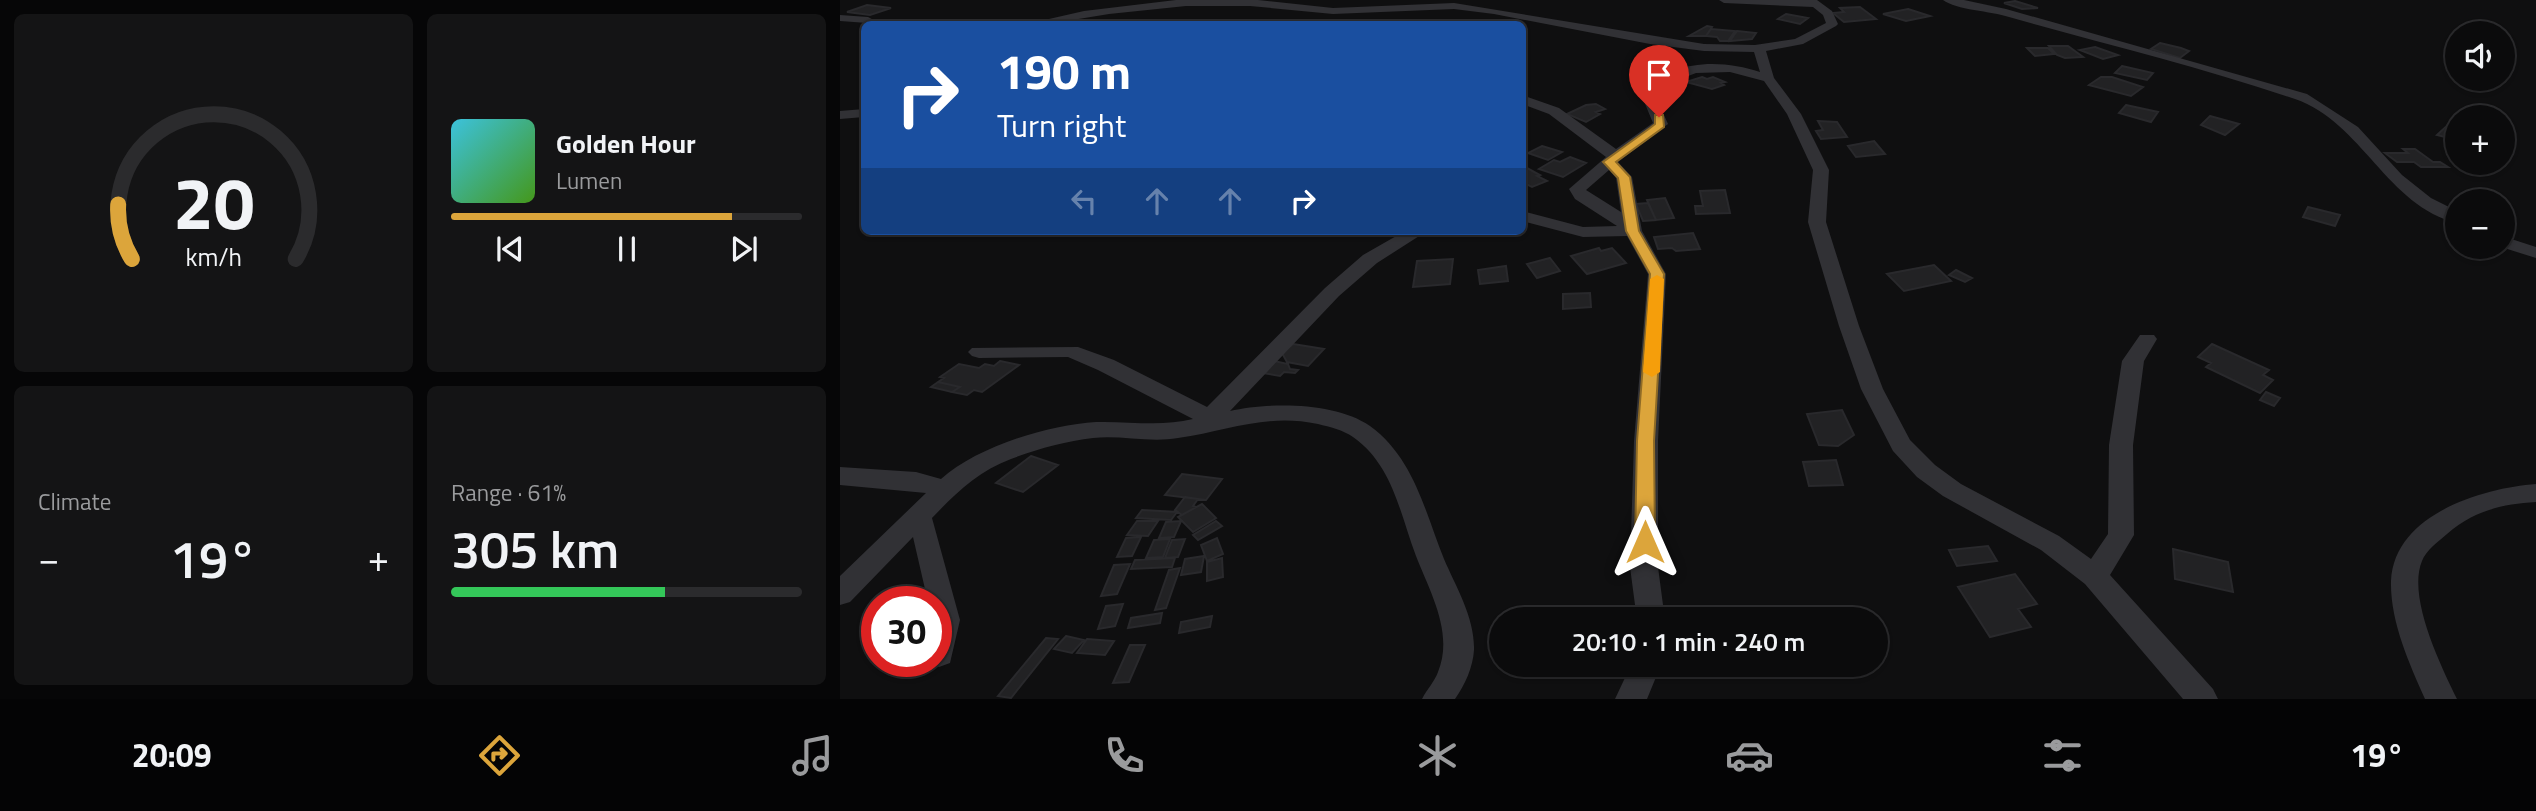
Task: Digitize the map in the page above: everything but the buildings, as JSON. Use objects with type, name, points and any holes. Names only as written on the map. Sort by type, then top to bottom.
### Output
[{"type":"street","points":[[1048,21],[1107,9],[1178,2],[1256,3],[1308,10],[1344,11],[1456,6],[1527,15],[1686,45],[1760,50],[1790,43],[1832,24],[1831,19],[1813,2],[1724,0]]},
{"type":"street","points":[[1948,0],[2002,11],[2301,97],[2318,105],[2353,130],[2396,178],[2425,202],[2445,212]]},
{"type":"street","points":[[840,18],[870,21]]},
{"type":"street","points":[[1760,50],[1768,78],[1794,114],[1821,170],[1817,222],[1849,326],[1872,389],[1901,445],[1926,471],[1952,490],[2050,543],[2095,576],[2202,699]]},
{"type":"street","points":[[1649,607],[1644,567],[1646,441],[1657,274],[1633,231],[1613,214],[1581,195],[1577,189],[1661,124],[1648,94],[1658,83],[1674,74],[1728,68],[1768,78]]},
{"type":"street","points":[[1526,100],[1554,111],[1613,160],[1624,177],[1633,231]]},
{"type":"street","points":[[840,115],[861,113]]},
{"type":"street","points":[[1526,217],[1583,232],[1633,231]]},
{"type":"street","points":[[1206,421],[1351,275],[1370,259],[1411,235]]},
{"type":"street","points":[[2515,246],[2536,253]]},
{"type":"street","points":[[2095,576],[2121,535],[2121,445],[2133,361],[2147,339]]},
{"type":"street","points":[[978,352],[1071,351],[1105,365],[1206,421]]},
{"type":"street","points":[[840,594],[964,472],[1000,454],[1042,440],[1094,430],[1176,431],[1206,421],[1277,412],[1310,415],[1342,422],[1361,431],[1379,448],[1399,475],[1417,514],[1427,549],[1457,625],[1459,650],[1452,678],[1438,699]]},
{"type":"street","points":[[840,476],[916,481],[945,489]]},
{"type":"street","points":[[2441,699],[2420,654],[2412,618],[2407,566],[2412,554],[2444,520],[2473,504],[2504,495],[2536,494]]},
{"type":"street","points":[[918,516],[925,533],[938,586]]},
{"type":"street","points":[[1631,699],[1641,677]]},
{"type":"slow traffic","points":[[1652,372],[1657,279]]},
{"type":"route","points":[[1645,542],[1646,441],[1657,274],[1633,231],[1624,177],[1609,162],[1654,131],[1661,124],[1659,117]]}]
